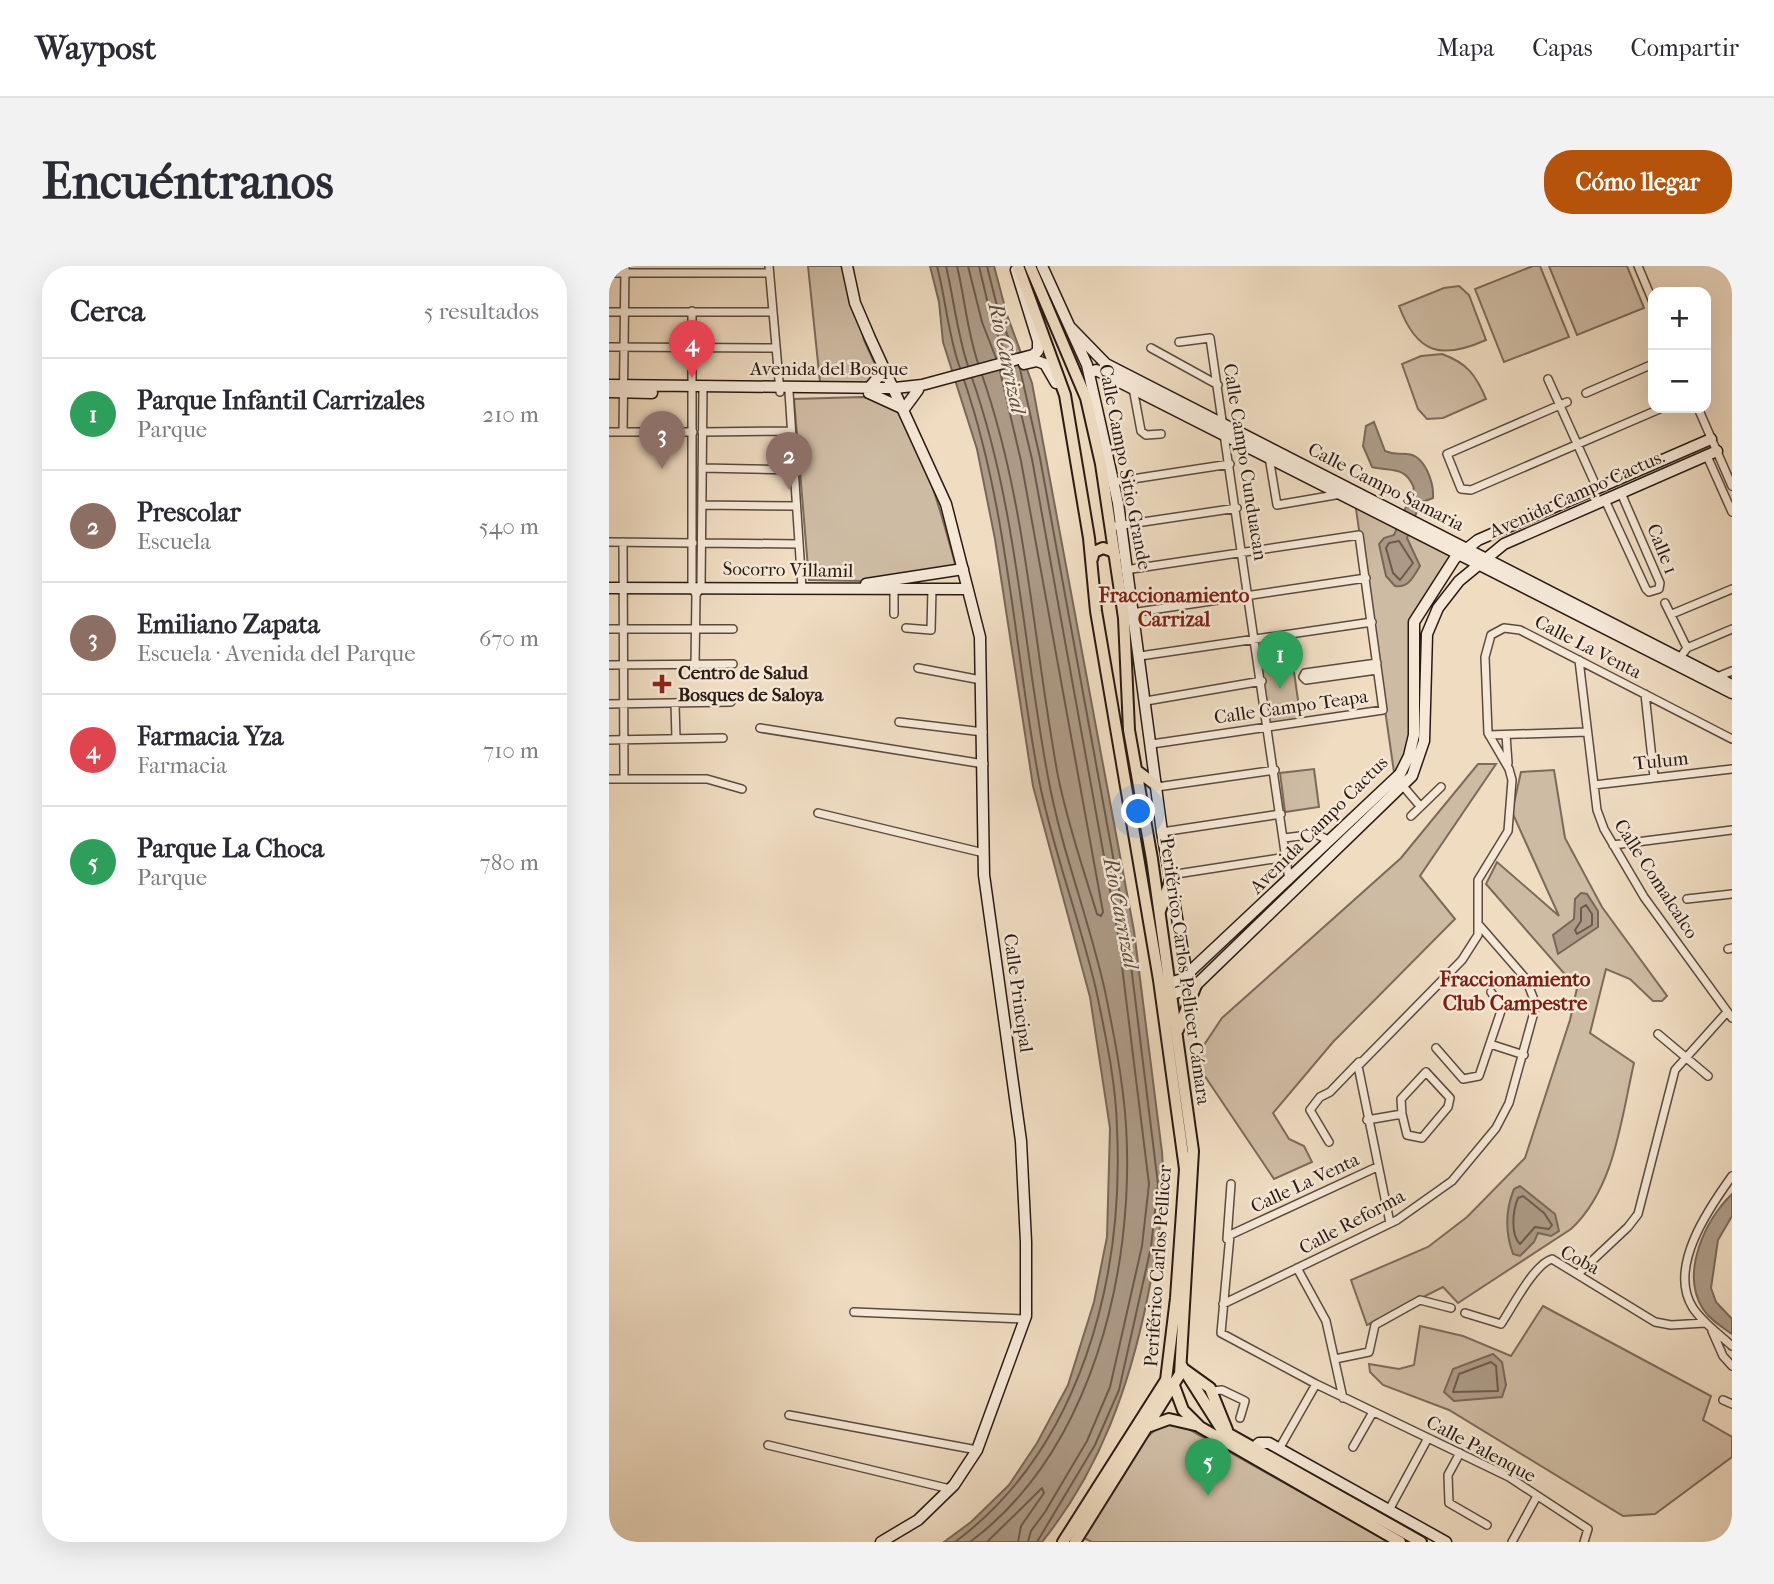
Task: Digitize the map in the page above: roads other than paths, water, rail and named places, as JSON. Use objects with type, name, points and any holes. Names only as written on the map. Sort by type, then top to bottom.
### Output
[{"type":"main road","name":"Periférico Carlos Pellicer","points":[[1016,266],[1061,377],[1068,410],[1092,559],[1096,611],[1165,991],[1185,1169],[1171,1353],[1178,1376],[1063,1542]]},
{"type":"main road","name":"Periférico Carlos Pellicer Cámara","points":[[1030,266],[1086,398],[1116,527],[1116,557],[1123,570],[1129,613],[1129,730],[1159,914],[1165,991],[1176,1040],[1193,1151],[1178,1376],[1149,1427],[1075,1542]]},
{"type":"main road","points":[[1089,538],[1096,544],[1105,543],[1116,527]]},
{"type":"main road","points":[[1092,559],[1094,552],[1103,548],[1112,551],[1116,557]]},
{"type":"main road","points":[[1136,770],[1157,787]]},
{"type":"main road","points":[[1159,914],[1170,877]]},
{"type":"main road","points":[[1176,1040],[1181,1016],[1197,983]]},
{"type":"main road","points":[[1178,1376],[1195,1374],[1212,1391],[1223,1424],[1233,1438]]},
{"type":"main road","points":[[1178,1376],[1200,1398],[1216,1424],[1233,1438],[1421,1542]]},
{"type":"main road","points":[[1178,1376],[1183,1410],[1200,1427],[1400,1542]]},
{"type":"main road","points":[[1183,1410],[1183,1398],[1186,1394],[1191,1392],[1200,1398]]},
{"type":"main road","points":[[1149,1427],[1169,1419],[1200,1427]]},
{"type":"street","name":"Calle Principal","points":[[847,266],[855,303],[946,504],[980,638],[984,875],[1021,1141],[1026,1242],[1025,1319],[977,1450],[950,1489],[918,1520],[881,1542]]},
{"type":"street","points":[[1016,266],[1024,302],[1038,341],[1038,351],[1033,358],[1048,366],[1068,410]]},
{"type":"street","name":"Calle Campo Sitio Grande","points":[[1042,266],[1090,373],[1113,482],[1116,527],[1123,570]]},
{"type":"street","points":[[1638,266],[1648,290]]},
{"type":"street","points":[[623,432],[625,269]]},
{"type":"street","points":[[609,272],[625,269],[769,270],[776,348],[790,431],[801,586]]},
{"type":"street","points":[[692,311],[702,432],[702,543],[696,587],[695,665]]},
{"type":"street","points":[[609,312],[773,312]]},
{"type":"street","name":"Calle Campo Samaria","points":[[1070,327],[1106,364],[1225,429],[1677,661],[1732,693]]},
{"type":"street","name":"Calle Campo Cunduacan","points":[[1179,342],[1210,338],[1269,726],[1289,881]]},
{"type":"street","points":[[609,347],[776,348]]},
{"type":"street","points":[[1151,348],[1218,385]]},
{"type":"street","name":"Avenida del Bosque","points":[[609,392],[623,389],[896,391],[921,388],[1033,358]]},
{"type":"street","points":[[1586,393],[1648,366]]},
{"type":"street","points":[[885,369],[869,391],[904,409],[921,388]]},
{"type":"street","name":"Calle Campo Samaria","points":[[1090,373],[1097,370],[1225,429],[1269,457],[1462,551]]},
{"type":"street","points":[[1548,379],[1563,403],[1577,445],[1597,488]]},
{"type":"street","name":"Avenida del Bosque","points":[[609,385],[623,389]]},
{"type":"street","points":[[1133,388],[1142,431],[1146,435],[1160,434]]},
{"type":"street","points":[[696,587],[693,543],[693,432],[699,391]]},
{"type":"street","points":[[1563,403],[1447,454],[1461,489],[1471,490],[1651,413]]},
{"type":"street","points":[[1701,413],[1732,512]]},
{"type":"street","points":[[702,432],[790,431]]},
{"type":"street","points":[[609,432],[693,432]]},
{"type":"street","points":[[1462,551],[1711,439]]},
{"type":"street","points":[[1712,454],[1732,486]]},
{"type":"street","name":"Avenida Campo Cactus.","points":[[1165,991],[1188,991],[1412,776],[1423,748],[1427,634],[1451,590],[1481,561],[1504,544],[1712,454]]},
{"type":"street","points":[[1269,457],[1277,505],[1342,494]]},
{"type":"street","points":[[1113,482],[1230,464]]},
{"type":"street","points":[[702,468],[793,470]]},
{"type":"street","name":"Calle 1","points":[[1605,500],[1647,592],[1659,589],[1660,583],[1621,493]]},
{"type":"street","points":[[702,505],[795,506]]},
{"type":"street","points":[[1116,527],[1237,508]]},
{"type":"street","name":"Calle Campo Teapa","points":[[1152,744],[1383,710],[1359,535],[1243,553]]},
{"type":"street","points":[[609,542],[693,543]]},
{"type":"street","points":[[623,542],[624,779]]},
{"type":"street","points":[[702,543],[799,544]]},
{"type":"street","points":[[1630,554],[1644,547]]},
{"type":"street","name":"Avenida Campo Cactus","points":[[1165,991],[1187,975],[1289,881],[1395,779],[1406,763],[1414,728],[1413,625],[1419,612],[1462,551]]},
{"type":"street","points":[[1123,570],[1243,553]]},
{"type":"street","name":"Socorro Villamil","points":[[609,582],[623,585],[696,587],[866,584],[963,569]]},
{"type":"street","points":[[1187,975],[1162,832],[1140,656],[1129,613],[1366,578]]},
{"type":"street","name":"Socorro Villamil","points":[[609,588],[623,585]]},
{"type":"street","name":"Socorro Villamil","points":[[801,586],[967,589]]},
{"type":"street","points":[[894,589],[894,614]]},
{"type":"street","points":[[906,628],[931,629],[932,589]]},
{"type":"street","points":[[1672,614],[1732,589]]},
{"type":"street","points":[[1665,603],[1687,648]]},
{"type":"street","points":[[1140,656],[1372,622]]},
{"type":"street","name":"Calle La Venta","points":[[1329,1142],[1310,1110],[1320,1097],[1330,1092],[1462,960],[1475,943],[1480,926],[1478,880],[1509,825],[1512,780],[1508,767],[1489,736],[1485,657],[1493,633],[1504,628],[1516,628],[1732,739]]},
{"type":"street","points":[[609,629],[733,629]]},
{"type":"street","points":[[1677,661],[1687,648],[1732,629]]},
{"type":"street","name":"Calle Comalcalco","points":[[1579,660],[1599,817],[1644,897],[1730,1015]]},
{"type":"street","name":"Calle Campo Samaria","points":[[1677,661],[1732,685]]},
{"type":"street","points":[[609,666],[733,664]]},
{"type":"street","points":[[1377,666],[1306,680],[1303,677],[1305,673],[1377,666]]},
{"type":"street","points":[[918,668],[981,680]]},
{"type":"street","points":[[1717,677],[1732,671]]},
{"type":"street","points":[[1146,701],[1262,681]]},
{"type":"street","points":[[1645,694],[1654,777]]},
{"type":"street","points":[[609,704],[731,702]]},
{"type":"street","points":[[675,704],[675,738]]},
{"type":"street","points":[[899,722],[983,732]]},
{"type":"street","points":[[760,728],[984,764]]},
{"type":"street","points":[[1489,736],[1587,732]]},
{"type":"street","points":[[1506,735],[1508,767]]},
{"type":"street","points":[[609,740],[723,738]]},
{"type":"street","name":"Tulum","points":[[1594,785],[1732,769]]},
{"type":"street","points":[[1157,787],[1275,770]]},
{"type":"street","points":[[609,779],[707,779],[742,789]]},
{"type":"street","points":[[1403,786],[1420,806]]},
{"type":"street","points":[[1411,816],[1441,787]]},
{"type":"street","points":[[818,813],[984,853]]},
{"type":"street","points":[[1162,832],[1281,814]]},
{"type":"street","points":[[1613,845],[1732,830]]},
{"type":"street","points":[[1284,838],[1316,834],[1329,841]]},
{"type":"street","points":[[1170,877],[1287,857]]},
{"type":"street","points":[[1687,899],[1732,894]]},
{"type":"street","name":"Calle Reforma","points":[[1223,1304],[1390,1223],[1453,1181],[1493,1133],[1509,1103],[1524,1055],[1535,1013],[1535,996],[1525,979],[1480,926]]},
{"type":"street","points":[[1436,1048],[1465,1079],[1479,1076],[1501,1008],[1492,992]]},
{"type":"street","points":[[1578,1274],[1628,1227],[1640,1210],[1673,1074],[1685,1056],[1730,1015]]},
{"type":"street","points":[[1657,1034],[1708,1076]]},
{"type":"street","points":[[1490,1044],[1524,1055]]},
{"type":"street","name":"Calle La Venta","points":[[1227,1240],[1231,1234],[1377,1167],[1358,1067],[1360,1062]]},
{"type":"street","points":[[1426,1072],[1450,1098],[1448,1107],[1422,1138],[1407,1135],[1402,1114],[1401,1099],[1426,1072]]},
{"type":"street","points":[[1367,1120],[1402,1114]]},
{"type":"street","points":[[1377,1167],[1390,1223]]},
{"type":"street","points":[[1732,1176],[1700,1223],[1688,1265],[1688,1296],[1732,1366]]},
{"type":"street","name":"Calle La Venta","points":[[1223,1334],[1231,1184]]},
{"type":"street","name":"Coba","points":[[1465,1313],[1501,1324],[1533,1275],[1548,1259],[1661,1324],[1706,1323]]},
{"type":"street","points":[[1297,1268],[1326,1321],[1343,1398]]},
{"type":"street","points":[[1335,1359],[1369,1352],[1375,1325],[1420,1300],[1451,1308]]},
{"type":"street","points":[[853,1312],[1025,1319]]},
{"type":"street","points":[[1706,1323],[1732,1346]]},
{"type":"street","name":"Calle Palenque","points":[[1223,1334],[1343,1398],[1509,1477],[1588,1529],[1584,1542]]},
{"type":"street","points":[[1279,1449],[1316,1384]]},
{"type":"street","points":[[1212,1391],[1222,1390],[1245,1401],[1240,1418]]},
{"type":"street","points":[[1724,1400],[1732,1404]]},
{"type":"street","points":[[1353,1447],[1373,1412]]},
{"type":"street","points":[[789,1415],[977,1450]]},
{"type":"street","points":[[1389,1510],[1428,1438]]},
{"type":"street","points":[[1253,1450],[1265,1442],[1446,1542]]},
{"type":"street","points":[[768,1445],[950,1489]]},
{"type":"street","points":[[1459,1453],[1448,1475],[1448,1503],[1486,1525]]},
{"type":"street","points":[[1512,1542],[1537,1496]]},
{"type":"water","name":"Rio Carrizal","points":[[930,266],[994,266],[1007,315],[1032,383],[1134,931],[1162,1152],[1163,1188],[1158,1241],[1141,1328],[1122,1394],[1080,1486],[1042,1542],[944,1542],[971,1522],[1009,1485],[1037,1443],[1068,1385],[1094,1302],[1107,1237],[1110,1128],[1090,997],[1033,786],[995,539],[977,449],[943,342],[939,302]]},
{"type":"water","points":[[1374,422],[1385,451],[1407,454],[1419,459],[1432,485],[1433,498],[1420,503],[1407,538],[1420,566],[1410,581],[1400,586],[1395,586],[1386,576],[1379,544],[1384,538],[1394,535],[1414,488],[1402,473],[1372,467],[1363,446],[1366,426]]},
{"type":"water","points":[[1581,893],[1587,894],[1598,911],[1598,927],[1558,954],[1553,935],[1574,919],[1575,899]]},
{"type":"water","points":[[1520,1186],[1555,1214],[1559,1231],[1551,1236],[1538,1233],[1534,1242],[1520,1256],[1513,1254],[1507,1222],[1514,1189]]},
{"type":"water","points":[[1732,1194],[1732,1216],[1718,1240],[1711,1288],[1716,1302],[1732,1319],[1732,1334],[1703,1309],[1694,1280],[1695,1264],[1705,1232]]},
{"type":"water","points":[[1493,1354],[1502,1362],[1506,1385],[1502,1397],[1454,1401],[1444,1392],[1453,1369]]},
{"type":"place","name":"Farmacia Yza","points":[[692,378]]},
{"type":"place","name":"Emiliano Zapata","points":[[662,469]]},
{"type":"place","name":"Prescolar","points":[[789,490]]},
{"type":"place","name":"Centro de Salud Bosques de Saloya","points":[[662,684]]},
{"type":"place","name":"Parque Infantil Carrizales","points":[[1280,689]]},
{"type":"place","name":"Parque La Choca","points":[[1208,1496]]},
{"type":"district","name":"Fraccionamiento Carrizal","points":[[1174,607]]},
{"type":"district","name":"Fraccionamiento Club Campestre","points":[[1515,991]]}]
